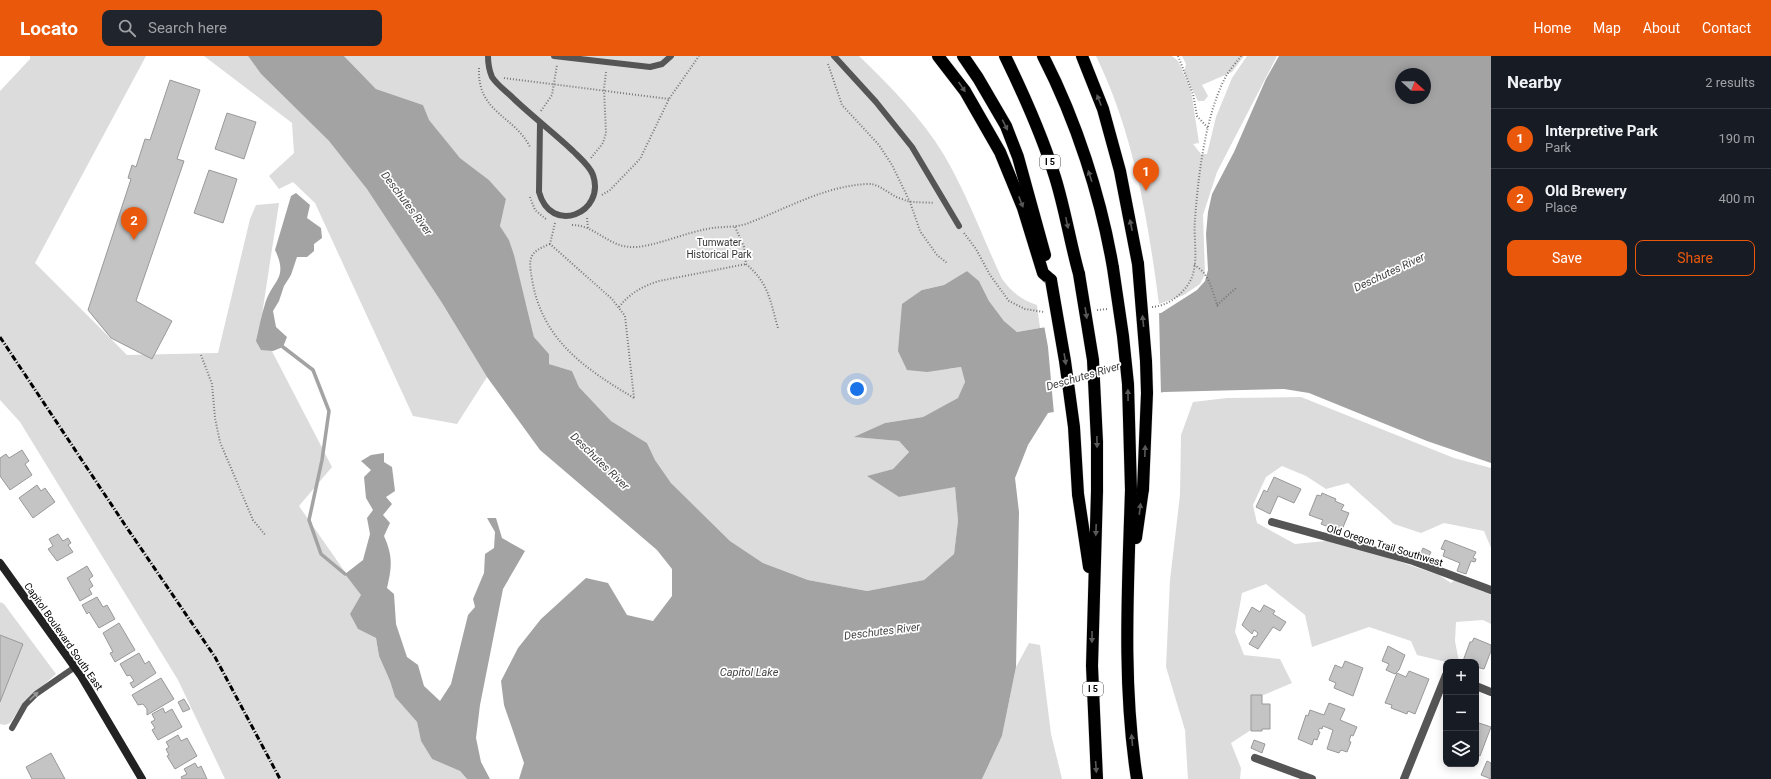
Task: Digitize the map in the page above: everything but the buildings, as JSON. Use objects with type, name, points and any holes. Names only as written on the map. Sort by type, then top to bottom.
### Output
[{"type":"highway","points":[[938,56],[965,91],[1000,152],[1023,208],[1043,273],[1051,280]]},
{"type":"highway","points":[[962,56],[978,78],[1006,126],[1018,157],[1051,280],[1065,361],[1074,427],[1078,494],[1093,598]]},
{"type":"highway","name":"I 5","points":[[1005,56],[1020,86],[1056,177],[1079,274],[1093,360],[1097,442],[1097,491],[1092,666],[1097,779]]},
{"type":"highway","points":[[1043,56],[1081,148],[1096,194],[1108,241],[1123,336],[1137,490]]},
{"type":"highway","points":[[1082,56],[1103,109],[1120,171],[1138,264],[1146,361],[1147,393],[1137,490],[1128,603],[1129,685],[1132,735],[1137,779]]},
{"type":"main road","name":"Capitol Boulevard South East","points":[[1,568],[75,667],[142,779]]},
{"type":"street","name":"Old Oregon Trail Southwest","points":[[1272,522],[1413,562],[1491,590]]},
{"type":"street","points":[[1404,779],[1443,682]]},
{"type":"street","points":[[1479,687],[1491,692]]},
{"type":"street","points":[[1255,758],[1312,779]]},
{"type":"lane","points":[[488,56],[488,65],[492,77],[540,123],[583,161],[593,174],[594,186],[592,199],[586,208],[575,215],[555,215],[547,209],[541,201],[539,192],[540,123]]},
{"type":"lane","points":[[554,56],[650,67],[662,64],[671,56]]},
{"type":"lane","points":[[834,56],[876,102],[912,147],[959,226]]},
{"type":"lane","points":[[12,728],[25,705],[36,694],[75,667]]},
{"type":"path","points":[[601,191],[601,196],[610,190],[640,159],[669,98],[699,56]]},
{"type":"path","points":[[1178,56],[1193,94],[1197,116],[1208,128]]},
{"type":"path","points":[[1161,306],[1175,300],[1189,283],[1194,266],[1195,214],[1199,178],[1208,128],[1215,103],[1225,78],[1241,56]]},
{"type":"path","points":[[826,59],[842,105],[879,145],[892,165],[910,202],[920,231],[937,255],[947,263]]},
{"type":"path","points":[[538,115],[552,94],[558,62]]},
{"type":"path","points":[[480,64],[479,72],[483,93],[488,103],[526,139],[532,153]]},
{"type":"path","points":[[590,160],[603,143],[606,133],[604,89],[606,72]]},
{"type":"path","points":[[501,79],[506,77],[669,98]]},
{"type":"path","points":[[570,225],[588,229],[614,244],[629,247],[639,246],[709,228],[735,227],[829,190],[847,186],[868,184],[884,188],[893,195],[910,202],[946,203]]},
{"type":"path","points":[[529,191],[535,210],[543,217],[556,224],[550,244]]},
{"type":"path","points":[[588,229],[587,218],[592,213]]},
{"type":"path","points":[[959,226],[976,248],[990,275],[1009,301],[1025,309]]},
{"type":"path","points":[[735,227],[744,247],[746,264],[758,274],[765,284],[778,328]]},
{"type":"path","points":[[550,244],[619,307],[625,316],[634,398],[588,368],[566,349],[551,332],[534,294],[529,263],[532,255],[537,249],[550,244]]},
{"type":"path","points":[[619,307],[627,297],[645,285],[746,264]]},
{"type":"path","points":[[1194,266],[1204,272],[1208,277],[1217,306],[1236,288]]},
{"type":"path","points":[[201,355],[212,384],[215,418],[220,442],[253,520],[266,536]]},
{"type":"green space","points":[[30,56],[146,56],[35,263],[127,355],[218,353],[250,219],[256,205],[279,203],[260,328],[332,467],[299,506],[361,595],[358,629],[376,638],[379,656],[395,697],[417,722],[421,741],[432,759],[460,771],[467,779],[225,779],[178,680],[20,422],[0,400],[0,91],[30,59]]},
{"type":"green space","points":[[204,56],[248,56],[261,74],[329,141],[368,189],[442,303],[487,377],[457,424],[413,416],[315,203],[293,182],[279,189],[269,176],[294,153],[292,123]]},
{"type":"green space","name":"Tumwater Historical Park","points":[[344,56],[859,56],[893,90],[915,115],[944,155],[967,201],[1002,279],[1017,295],[1026,301],[1037,305],[1040,328],[1017,332],[1004,321],[989,301],[979,281],[967,271],[944,285],[922,290],[949,369],[961,367],[965,382],[959,398],[923,417],[885,423],[856,437],[899,441],[909,452],[893,469],[868,476],[899,497],[955,486],[958,521],[954,554],[924,580],[867,591],[808,580],[763,563],[730,541],[671,483],[655,460],[647,443],[611,421],[579,387],[572,371],[549,364],[549,354],[534,337],[509,240],[500,226],[506,199],[489,180],[460,158],[428,120],[423,105],[376,89]]},
{"type":"green space","points":[[1096,56],[1172,56],[1178,61],[1191,90],[1199,143],[1193,144],[1201,154],[1207,154],[1216,117],[1232,78],[1247,56],[1277,56],[1217,172],[1203,215],[1205,274],[1200,284],[1184,295],[1159,304],[1150,241],[1138,178],[1120,116]]},
{"type":"green space","points":[[1182,56],[1244,56],[1232,72],[1202,85],[1208,96],[1204,101],[1198,101],[1184,73],[1186,64]]},
{"type":"green space","points":[[1301,397],[1454,458],[1491,468],[1491,548],[1484,531],[1444,523],[1421,533],[1394,524],[1348,483],[1326,489],[1306,476],[1282,466],[1266,477],[1253,505],[1257,523],[1295,544],[1336,540],[1439,575],[1451,583],[1460,575],[1472,579],[1481,591],[1491,593],[1491,624],[1483,620],[1456,622],[1455,641],[1458,659],[1443,659],[1443,661],[1417,655],[1411,641],[1369,627],[1312,647],[1305,615],[1266,584],[1242,593],[1235,632],[1244,655],[1280,659],[1292,683],[1254,699],[1251,730],[1231,743],[1241,768],[1240,779],[1188,779],[1185,730],[1166,667],[1170,580],[1180,495],[1181,435],[1193,402],[1227,398]]},
{"type":"green space","points":[[0,602],[4,604],[56,674],[24,702],[10,723],[5,725],[0,724],[0,702],[23,644],[0,635]]},
{"type":"green space","points":[[1029,643],[1040,645],[1051,734],[1062,779],[982,779],[1002,736],[1016,667]]},
{"type":"water","name":"Capitol Lake","points":[[248,56],[344,56],[376,89],[423,105],[429,120],[460,158],[489,180],[506,199],[500,226],[509,240],[514,255],[534,337],[549,354],[549,364],[572,371],[579,387],[611,421],[647,443],[655,460],[671,483],[730,541],[763,563],[808,580],[867,591],[924,580],[954,554],[958,521],[955,487],[899,497],[867,476],[893,469],[909,452],[899,441],[854,437],[885,423],[923,417],[958,398],[965,382],[961,367],[927,372],[907,370],[898,351],[902,304],[922,290],[944,285],[967,271],[979,281],[989,301],[1004,321],[1017,332],[1161,313],[1197,290],[1205,281],[1208,270],[1206,234],[1208,212],[1212,194],[1234,152],[1266,79],[1279,56],[1491,56],[1491,463],[1427,441],[1309,393],[1284,389],[1164,392],[1048,413],[1028,445],[1015,478],[1019,512],[1016,667],[1002,736],[982,779],[519,779],[524,763],[504,705],[501,681],[518,648],[541,619],[586,578],[608,583],[627,615],[653,621],[672,596],[672,569],[657,550],[540,450],[487,377],[442,303],[367,189],[329,141],[261,74]]},
{"type":"water","points":[[296,193],[310,205],[307,218],[321,228],[322,238],[314,244],[314,251],[307,257],[297,257],[291,275],[284,286],[279,301],[273,311],[276,327],[287,337],[283,347],[273,351],[261,350],[256,341],[262,313],[268,296],[280,274],[279,260],[275,250],[291,196]]},
{"type":"water","points":[[384,453],[384,462],[392,467],[395,491],[386,497],[392,504],[383,515],[390,523],[384,536],[391,562],[387,588],[394,594],[396,624],[407,657],[418,665],[424,686],[440,701],[451,684],[468,615],[475,607],[473,599],[484,573],[485,554],[494,548],[495,532],[487,518],[496,518],[502,538],[525,551],[503,589],[480,705],[476,738],[481,762],[490,779],[467,779],[460,771],[432,759],[421,741],[417,722],[395,697],[379,656],[376,638],[358,629],[350,614],[361,595],[345,574],[363,560],[370,534],[367,518],[373,510],[366,498],[364,477],[371,470],[361,461],[371,455]]},
{"type":"pier","points":[[1159,311],[1161,395],[1054,414],[1048,347],[1044,325]]},
{"type":"waterway","points":[[283,347],[313,370],[329,411],[322,460],[309,520],[321,554],[345,574]]},
{"type":"railway","points":[[0,337],[215,657],[280,779]]},
{"type":"place","name":"Interpretive Park","points":[[1146,191]]},
{"type":"place","name":"Old Brewery","points":[[134,240]]},
{"type":"water label","name":"Deschutes River","points":[[407,203]]},
{"type":"water label","name":"Deschutes River","points":[[1389,272]]},
{"type":"water label","name":"Deschutes River","points":[[1083,376]]},
{"type":"water label","name":"Deschutes River","points":[[600,461]]},
{"type":"water label","name":"Deschutes River","points":[[882,631]]}]
